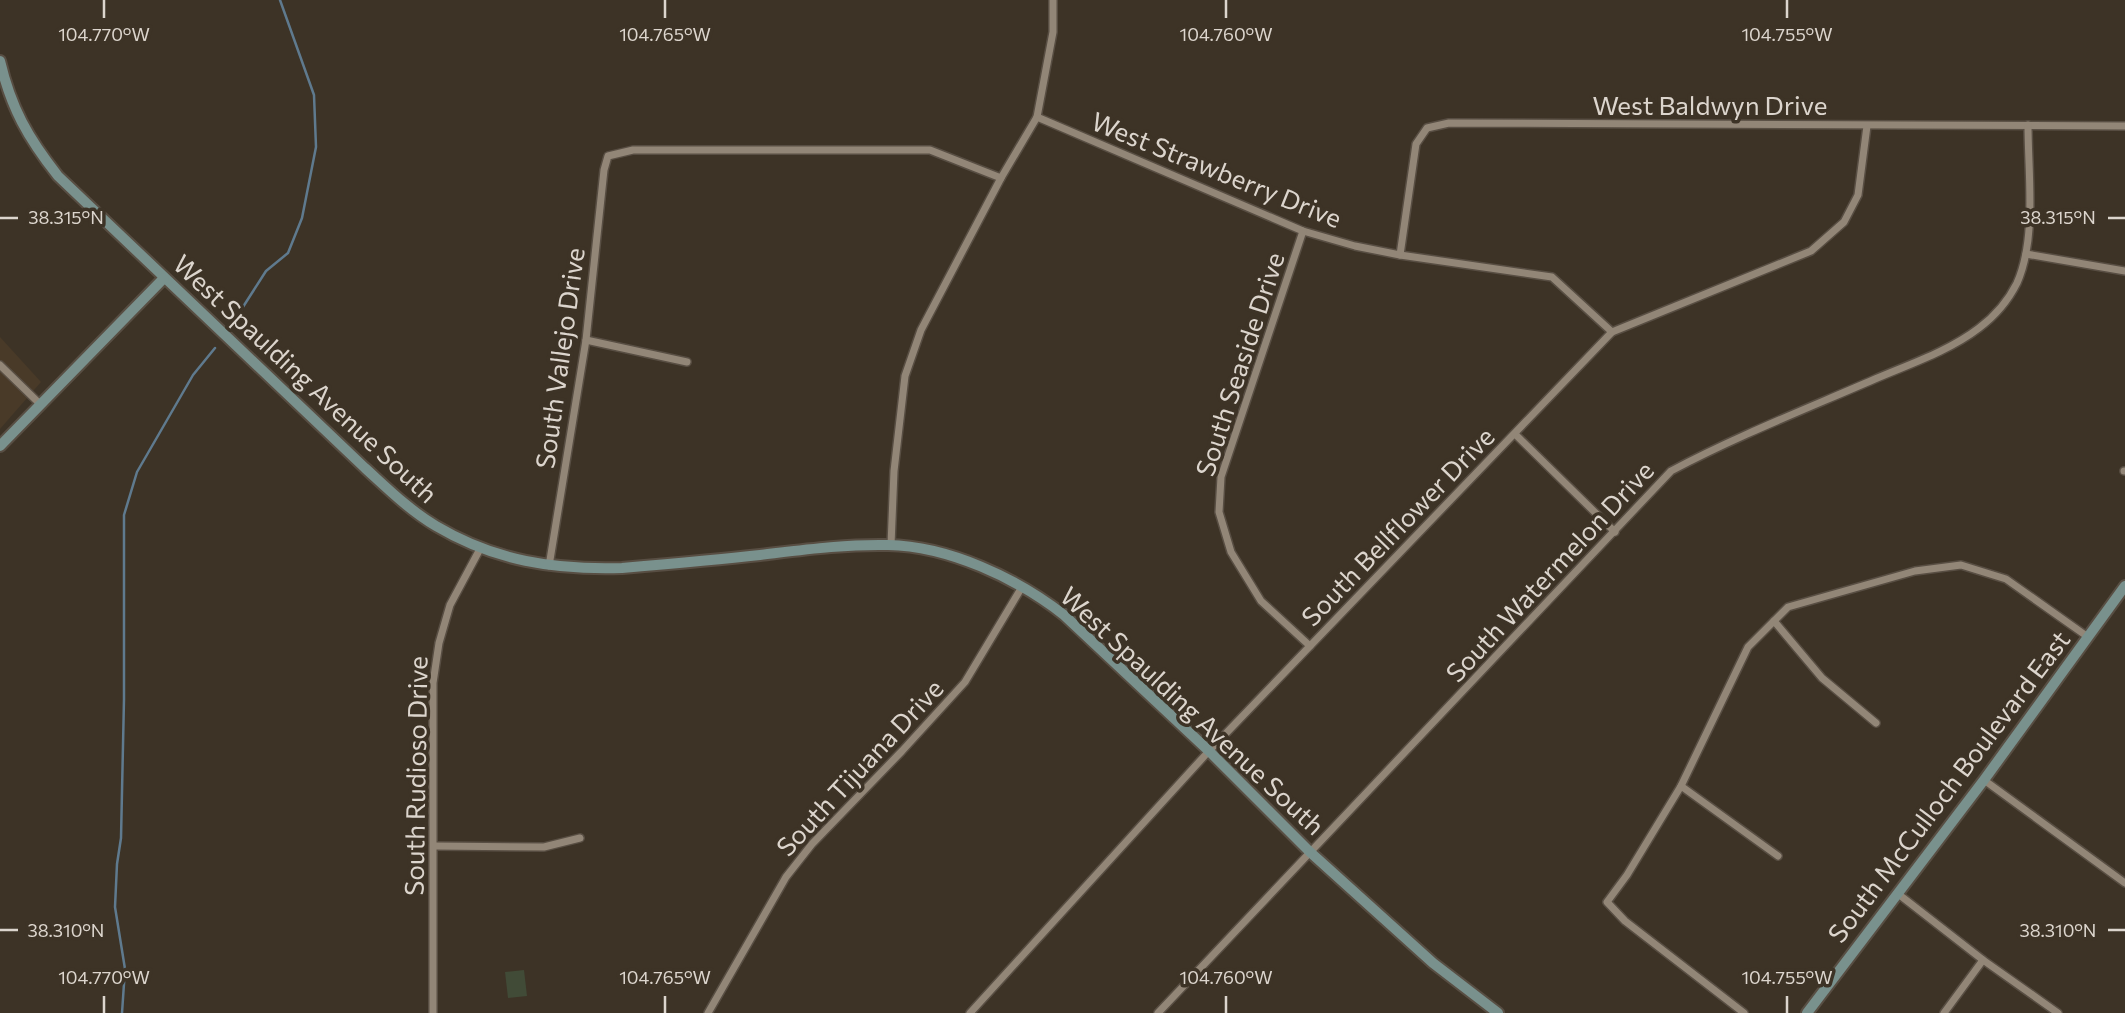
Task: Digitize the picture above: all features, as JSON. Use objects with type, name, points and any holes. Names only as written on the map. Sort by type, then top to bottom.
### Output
[{"type":"street","points":[[891,545],[894,471],[905,376],[921,330],[1001,178],[1037,117],[1053,32],[1053,0]]},
{"type":"street","name":"West Spaulding Avenue South","points":[[0,61],[16,113],[26,134],[58,176],[403,502],[434,525],[480,549],[549,566],[622,568],[848,545],[891,545],[965,561],[1022,587],[1063,615],[1209,751],[1310,852],[1433,963],[1498,1013]]},
{"type":"street","name":"West Strawberry Drive","points":[[1037,117],[1304,232],[1400,255],[1552,277],[1612,332]]},
{"type":"street","name":"West Baldwyn Drive","points":[[1400,255],[1416,144],[1427,128],[1448,123],[2125,126]]},
{"type":"street","name":"South Watermelon Drive","points":[[1158,1013],[1671,471],[1712,450],[1944,350],[1995,314],[2016,284],[2026,254],[2029,226],[2028,125]]},
{"type":"street","name":"South Bellflower Drive","points":[[970,1013],[1209,751],[1612,332],[1811,251],[1844,222],[1858,195],[1867,126]]},
{"type":"street","name":"South Vallejo Drive","points":[[549,566],[586,340],[604,170],[608,156],[633,150],[930,150],[1001,178]]},
{"type":"street","name":"South Seaside Drive","points":[[1304,232],[1221,477],[1219,512],[1231,552],[1261,601],[1310,646]]},
{"type":"street","points":[[2026,254],[2125,271]]},
{"type":"street","points":[[0,446],[164,278]]},
{"type":"street","points":[[586,340],[687,362]]},
{"type":"street","points":[[0,365],[40,404]]},
{"type":"street","points":[[1515,434],[1615,532]]},
{"type":"street","name":"South Rudioso Drive","points":[[433,1013],[433,683],[439,643],[450,605],[480,549]]},
{"type":"street","points":[[1744,1013],[1625,921],[1607,902],[1681,786],[1748,647],[1788,607],[1915,570],[1961,565],[2006,579],[2088,637]]},
{"type":"street","name":"South McCulloch Boulevard East","points":[[1807,1013],[1984,780],[2125,586]]},
{"type":"street","name":"South Tijuana Drive","points":[[708,1013],[786,877],[813,844],[965,682],[1022,587]]},
{"type":"street","points":[[1774,621],[1822,678],[1876,723]]},
{"type":"street","points":[[1984,780],[2125,883]]},
{"type":"street","points":[[1681,786],[1778,856]]},
{"type":"street","points":[[434,846],[544,848],[580,838]]},
{"type":"street","points":[[1897,893],[1983,960],[2058,1013]]},
{"type":"street","points":[[1944,1013],[1983,960]]},
{"type":"shaded area","points":[[0,337],[41,382],[0,429]]},
{"type":"green space","points":[[524,970],[527,996],[508,998],[505,972]]},
{"type":"waterway","points":[[234,321],[266,271],[288,253],[302,218],[316,147],[314,95],[280,0]]},
{"type":"waterway","points":[[122,1013],[125,969],[115,907],[121,838],[124,515],[137,472],[193,375],[215,348]]}]
